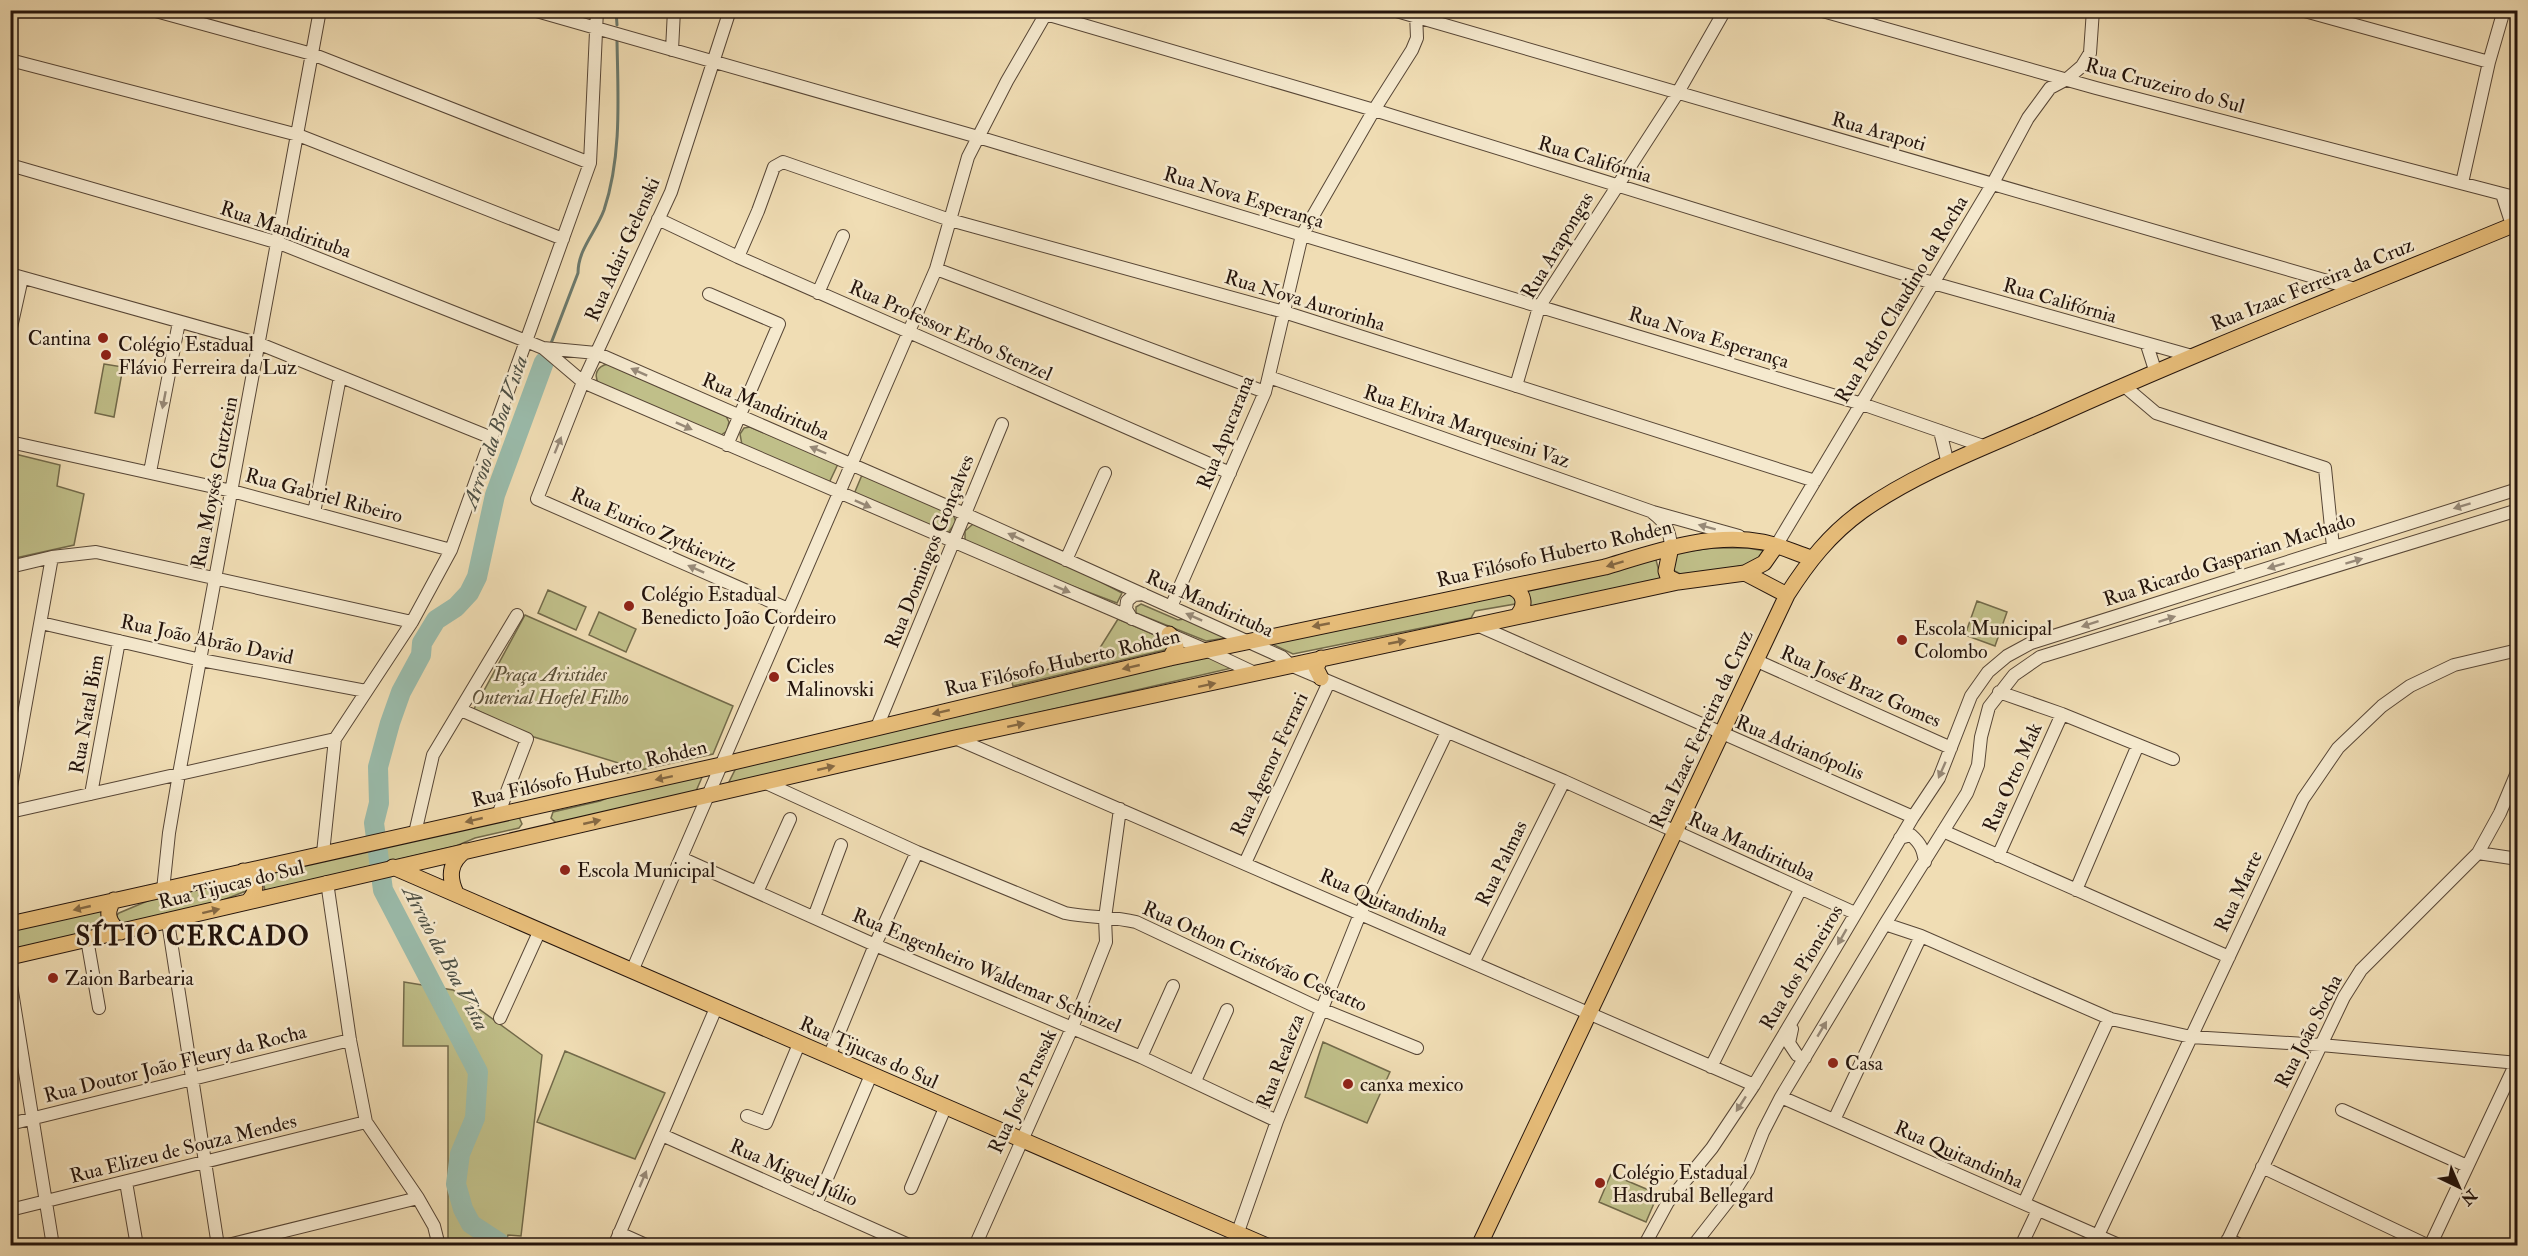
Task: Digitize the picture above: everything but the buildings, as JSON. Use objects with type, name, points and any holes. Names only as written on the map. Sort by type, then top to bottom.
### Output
[{"type":"main road","name":"Rua Izaac Ferreira da Cruz","points":[[1479,1245],[1722,735],[1755,660],[1787,595],[1811,558],[1860,513],[1898,488],[1948,464],[2156,370],[2515,224]]},
{"type":"main road","name":"Rua Filósofo Huberto Rohden","points":[[323,853],[721,765],[1247,640],[1605,567],[1671,547],[1720,541],[1769,544],[1811,558]]},
{"type":"main road","points":[[392,867],[955,738],[1257,674],[1321,658],[1678,582],[1745,573],[1764,563],[1769,544]]},
{"type":"main road","points":[[1671,547],[1665,566],[1668,577],[1678,582]]},
{"type":"main road","points":[[1745,573],[1787,595]]},
{"type":"main road","points":[[1510,587],[1519,591],[1523,600],[1522,610],[1514,617]]},
{"type":"main road","points":[[1169,634],[1174,639],[1176,647],[1170,658]]},
{"type":"main road","points":[[1321,658],[1316,668],[1325,680]]},
{"type":"main road","points":[[552,802],[545,808],[544,820],[550,827],[558,830]]},
{"type":"main road","points":[[518,810],[526,814],[530,821],[530,830],[526,837]]},
{"type":"main road","points":[[456,892],[452,884],[453,865],[465,851]]},
{"type":"main road","name":"Rua Tijucas do Sul","points":[[10,924],[323,853]]},
{"type":"main road","name":"Rua Tijucas do Sul","points":[[10,957],[168,922],[392,867],[456,892],[1020,1140],[1235,1240],[1267,1245]]},
{"type":"main road","points":[[243,871],[251,876],[255,884],[254,894],[247,902]]},
{"type":"main road","points":[[114,900],[109,908],[109,918],[113,927],[121,932]]},
{"type":"street","points":[[152,10],[312,54],[590,163]]},
{"type":"street","name":"Rua Moysés Gutztein","points":[[163,890],[169,833],[179,774],[279,243],[320,10]]},
{"type":"street","name":"Rua Nova Esperança","points":[[533,10],[978,137],[1862,404],[1986,447]]},
{"type":"street","points":[[323,853],[335,739],[412,622],[451,550],[590,163],[597,10]]},
{"type":"street","points":[[672,50],[674,10]]},
{"type":"street","name":"Rua Adair Gelenski","points":[[537,500],[583,382],[671,192],[730,10]]},
{"type":"street","name":"Rua Califórnia","points":[[1032,10],[1374,110],[1934,283],[2192,356]]},
{"type":"street","name":"Rua Arapoti","points":[[1393,10],[1417,14],[1677,94],[1993,183],[2355,289]]},
{"type":"street","name":"Rua Arapongas","points":[[1516,386],[1539,307],[1677,94],[1725,10]]},
{"type":"street","name":"Rua Cruzeiro do Sul","points":[[1819,10],[1858,15],[2067,80],[2517,198]]},
{"type":"street","name":"Rua Pedro Claudino da Rocha","points":[[1769,544],[1815,482],[1993,183],[2028,118],[2050,88],[2067,80],[2082,66],[2090,53],[2093,10]]},
{"type":"street","points":[[2301,10],[2489,62]]},
{"type":"street","points":[[2462,183],[2489,62],[2504,10]]},
{"type":"street","points":[[632,971],[936,269],[968,157],[1007,81],[1047,13]]},
{"type":"street","name":"Rua Apucarana","points":[[1172,607],[1265,392],[1302,235],[1374,110],[1412,50],[1418,38],[1417,14]]},
{"type":"street","points":[[10,60],[298,135],[563,239]]},
{"type":"street","name":"Rua Nova Aurorinha","points":[[738,257],[758,212],[774,167],[783,162],[950,220],[1284,312],[1815,482]]},
{"type":"street","name":"Rua Mandirituba","points":[[10,165],[279,243],[543,348],[596,353],[966,514],[1247,640],[1282,657],[1290,665],[1564,781],[1855,913]]},
{"type":"street","points":[[2502,194],[2515,224]]},
{"type":"street","name":"Rua Professor Erbo Stenzel","points":[[658,219],[818,293],[1230,473]]},
{"type":"street","points":[[818,293],[843,236]]},
{"type":"street","points":[[936,269],[1265,392]]},
{"type":"street","points":[[10,332],[16,276],[260,344],[492,438]]},
{"type":"street","points":[[710,294],[779,324],[727,445]]},
{"type":"street","points":[[150,472],[179,322]]},
{"type":"street","points":[[2147,345],[2156,370]]},
{"type":"street","name":"Rua Mandirituba","points":[[543,348],[583,382],[1257,674]]},
{"type":"street","name":"Rua Elvira Marquesini Vaz","points":[[1269,376],[1653,512],[1769,544]]},
{"type":"street","points":[[314,513],[340,377]]},
{"type":"street","points":[[2123,385],[2156,413],[2325,468],[2333,548]]},
{"type":"street","name":"Rua Domingos Gonçalves","points":[[877,727],[1002,424]]},
{"type":"street","points":[[1940,431],[1948,464]]},
{"type":"street","name":"Rua Gabriel Ribeiro","points":[[10,442],[232,491],[451,550]]},
{"type":"street","points":[[1066,560],[1105,473]]},
{"type":"street","name":"Rua Ricardo Gasparian Machado","points":[[1971,696],[1988,672],[2007,656],[2031,643],[2517,489]]},
{"type":"street","name":"Rua Eurico Zytkievitz","points":[[537,500],[788,609]]},
{"type":"street","name":"Rua Ricardo Gasparian Machado","points":[[1943,831],[1967,793],[1978,765],[1981,737],[1989,707],[2014,675],[2040,657],[2517,510]]},
{"type":"street","points":[[1653,512],[1664,521],[1671,547]]},
{"type":"street","points":[[10,567],[52,557],[96,552],[412,622]]},
{"type":"street","points":[[10,792],[52,557]]},
{"type":"street","points":[[1132,619],[1126,609],[1127,602],[1134,595],[1143,594]]},
{"type":"street","points":[[415,833],[433,755],[517,615]]},
{"type":"street","points":[[1508,639],[1506,630],[1514,617]]},
{"type":"street","name":"Rua João Abrão David","points":[[41,623],[201,660],[366,691]]},
{"type":"street","name":"Rua Adrianópolis","points":[[1479,626],[1722,735],[1913,817]]},
{"type":"street","name":"Rua Natal Bim","points":[[92,794],[119,641]]},
{"type":"street","name":"Rua Marte","points":[[2095,1240],[2302,799],[2338,748],[2382,706],[2410,686],[2454,665],[2517,650]]},
{"type":"street","name":"Rua José Braz Gomes","points":[[1755,660],[1951,748]]},
{"type":"street","name":"Rua Agenor Ferrari","points":[[1245,863],[1325,680]]},
{"type":"street","points":[[1999,692],[2062,714],[2173,759]]},
{"type":"street","name":"Rua dos Pioneiros","points":[[1644,1245],[1668,1202],[1713,1149],[1754,1085],[1900,838],[1939,778],[1971,696]]},
{"type":"street","points":[[461,710],[527,739],[498,815]]},
{"type":"street","name":"Rua Otto Mak","points":[[1998,856],[2062,714]]},
{"type":"street","points":[[987,731],[984,743],[998,756]]},
{"type":"street","name":"Rua Realeza","points":[[1235,1240],[1277,1121],[1360,914],[1447,732]]},
{"type":"street","name":"Rua Quitandinha","points":[[955,738],[1754,1085]]},
{"type":"street","points":[[10,812],[335,739]]},
{"type":"street","points":[[2076,890],[2138,746]]},
{"type":"street","name":"Rua João Socha","points":[[2226,1242],[2344,997],[2361,970],[2478,853],[2500,813],[2517,770]]},
{"type":"street","points":[[799,774],[795,783],[796,790],[809,804]]},
{"type":"street","name":"Rua Palmas","points":[[1473,963],[1564,781]]},
{"type":"street","name":"Rua Othon Cristóvão Cescatto","points":[[764,782],[917,852],[1065,913],[1136,922],[1321,1009],[1417,1048]]},
{"type":"street","name":"Rua José Prussak","points":[[975,1245],[1072,1028],[1106,942],[1106,918],[1120,809]]},
{"type":"street","points":[[758,892],[790,819]]},
{"type":"street","points":[[1694,1245],[1729,1200],[1748,1170],[1763,1132],[1781,1097],[1943,831],[2229,957]]},
{"type":"street","points":[[1900,838],[1911,835],[1923,848],[1925,862]]},
{"type":"street","points":[[814,917],[842,845]]},
{"type":"street","points":[[829,1057],[875,945],[917,852]]},
{"type":"street","points":[[2478,853],[2517,859]]},
{"type":"street","name":"Rua Engenheiro Waldemar Schinzel","points":[[681,858],[875,945],[1141,1057],[1277,1121]]},
{"type":"street","points":[[327,882],[350,1040],[366,1122],[418,1198],[434,1226],[439,1245]]},
{"type":"street","points":[[1711,1067],[1800,890]]},
{"type":"street","points":[[168,922],[218,1245]]},
{"type":"street","points":[[1885,924],[1921,936],[2109,1018],[2191,1037],[2321,1045],[2517,1063]]},
{"type":"street","points":[[500,1018],[540,930]]},
{"type":"street","points":[[1834,1120],[1921,936]]},
{"type":"street","points":[[87,939],[99,1008]]},
{"type":"street","points":[[10,979],[35,1118],[53,1245]]},
{"type":"street","points":[[1141,1057],[1173,986]]},
{"type":"street","points":[[1805,1058],[1797,1055],[1789,1043],[1790,1033],[1808,995]]},
{"type":"street","points":[[614,1245],[716,1008]]},
{"type":"street","points":[[1195,1081],[1227,1010]]},
{"type":"street","points":[[2024,1203],[2109,1018]]},
{"type":"street","name":"Rua Doutor João Fleury da Rocha","points":[[10,1124],[350,1040]]},
{"type":"street","points":[[2262,1167],[2429,1245],[2517,1063],[2517,1042]]},
{"type":"street","points":[[747,1116],[766,1123],[799,1044]]},
{"type":"street","points":[[816,1204],[871,1075]]},
{"type":"street","name":"Rua Quitandinha","points":[[1781,1097],[2024,1203],[2095,1240],[2121,1245]]},
{"type":"street","points":[[910,1188],[945,1108]]},
{"type":"street","points":[[2342,1110],[2467,1166]]},
{"type":"street","name":"Rua Elizeu de Souza Mendes","points":[[10,1210],[366,1122]]},
{"type":"street","name":"Rua Miguel Júlio","points":[[662,1135],[911,1245]]},
{"type":"street","points":[[126,1182],[137,1245]]},
{"type":"street","points":[[224,1245],[418,1198]]},
{"type":"street","points":[[2021,1245],[2038,1210]]},
{"type":"street","points":[[620,1233],[648,1245]]},
{"type":"street","points":[[2226,1242],[2242,1245]]},
{"type":"green space","points":[[104,364],[123,367],[114,417],[95,413]]},
{"type":"green space","points":[[608,364],[726,416],[729,422],[727,431],[721,435],[599,384],[596,377],[597,371]]},
{"type":"green space","points":[[750,427],[838,464],[829,483],[742,445],[740,434],[744,428]]},
{"type":"green space","points":[[11,453],[60,465],[57,486],[84,494],[74,545],[11,559]]},
{"type":"green space","points":[[862,475],[953,514],[956,522],[948,533],[854,494]]},
{"type":"green space","points":[[973,524],[1065,563],[1122,593],[1117,603],[1014,564],[965,541],[965,531]]},
{"type":"green space","points":[[1711,548],[1748,548],[1765,551],[1763,562],[1684,576],[1673,570],[1677,553]]},
{"type":"green space","points":[[1655,556],[1661,579],[1528,607],[1527,590]]},
{"type":"green space","points":[[548,590],[586,607],[576,630],[538,613]]},
{"type":"green space","points":[[1514,593],[1518,596],[1515,604],[1475,611],[1471,618],[1293,654],[1268,642]]},
{"type":"green space","points":[[1977,601],[2007,612],[1995,646],[1965,635]]},
{"type":"green space","points":[[1141,604],[1178,620],[1184,619],[1226,638],[1206,641],[1136,613],[1136,607]]},
{"type":"green space","points":[[599,612],[636,629],[626,652],[589,635]]},
{"type":"green space","name":"Praça Aristides Outerial Hoefel Filho","points":[[525,615],[733,706],[713,754],[627,773],[625,765],[534,737],[474,709]]},
{"type":"green space","points":[[1118,619],[1164,639],[1168,642],[1169,649],[1013,686],[1011,678],[1093,659]]},
{"type":"green space","points":[[1210,655],[1232,668],[728,784],[736,768]]},
{"type":"green space","points":[[703,775],[696,791],[556,823],[551,818],[553,812],[600,801],[622,792]]},
{"type":"green space","points":[[519,817],[522,824],[519,828],[475,838],[456,846],[265,891],[262,874]]},
{"type":"green space","points":[[246,878],[248,889],[246,891],[208,906],[122,927],[114,918],[119,913],[157,897]]},
{"type":"green space","points":[[105,909],[102,921],[104,929],[11,951],[10,931]]},
{"type":"green space","points":[[404,982],[453,990],[542,1055],[521,1236],[508,1235],[505,1245],[448,1245],[448,1046],[403,1046]]},
{"type":"green space","name":"canxa mexico","points":[[1323,1042],[1390,1072],[1367,1123],[1305,1097]]},
{"type":"green space","points":[[565,1051],[665,1093],[635,1159],[537,1122]]},
{"type":"green space","points":[[1611,1174],[1658,1194],[1646,1222],[1599,1202]]},
{"type":"waterway","name":"Arroio da Boa Vista","points":[[616,10],[617,25]]},
{"type":"waterway","name":"Arroio da Boa Vista","points":[[550,346],[578,273],[581,256],[601,218],[610,190],[618,126],[617,41]]},
{"type":"waterway","name":"Arroio da Boa Vista","points":[[499,1246],[500,1243],[471,1224],[463,1209],[456,1184],[460,1154],[475,1118],[478,1072],[383,890],[374,823],[379,803],[378,767],[401,692],[421,655],[422,643],[436,620],[456,607],[469,593],[477,577],[495,495],[544,362]]},
{"type":"place","name":"Cantina","points":[[103,338]]},
{"type":"place","name":"Colégio Estadual Flávio Ferreira da Luz","points":[[106,355]]},
{"type":"place","name":"Colégio Estadual Benedicto João Cordeiro","points":[[629,606]]},
{"type":"place","name":"Escola Municipal Colombo","points":[[1902,640]]},
{"type":"place","name":"Cicles Malinovski","points":[[774,677]]},
{"type":"place","name":"Escola Municipal","points":[[565,870]]},
{"type":"place","name":"Zaion Barbearia","points":[[53,978]]},
{"type":"place","name":"Casa","points":[[1833,1063]]},
{"type":"place","name":"canxa mexico","points":[[1348,1084]]},
{"type":"place","name":"Colégio Estadual Hasdrubal Bellegard","points":[[1600,1183]]},
{"type":"district","name":"SÍTIO CERCADO","points":[[193,936]]}]
